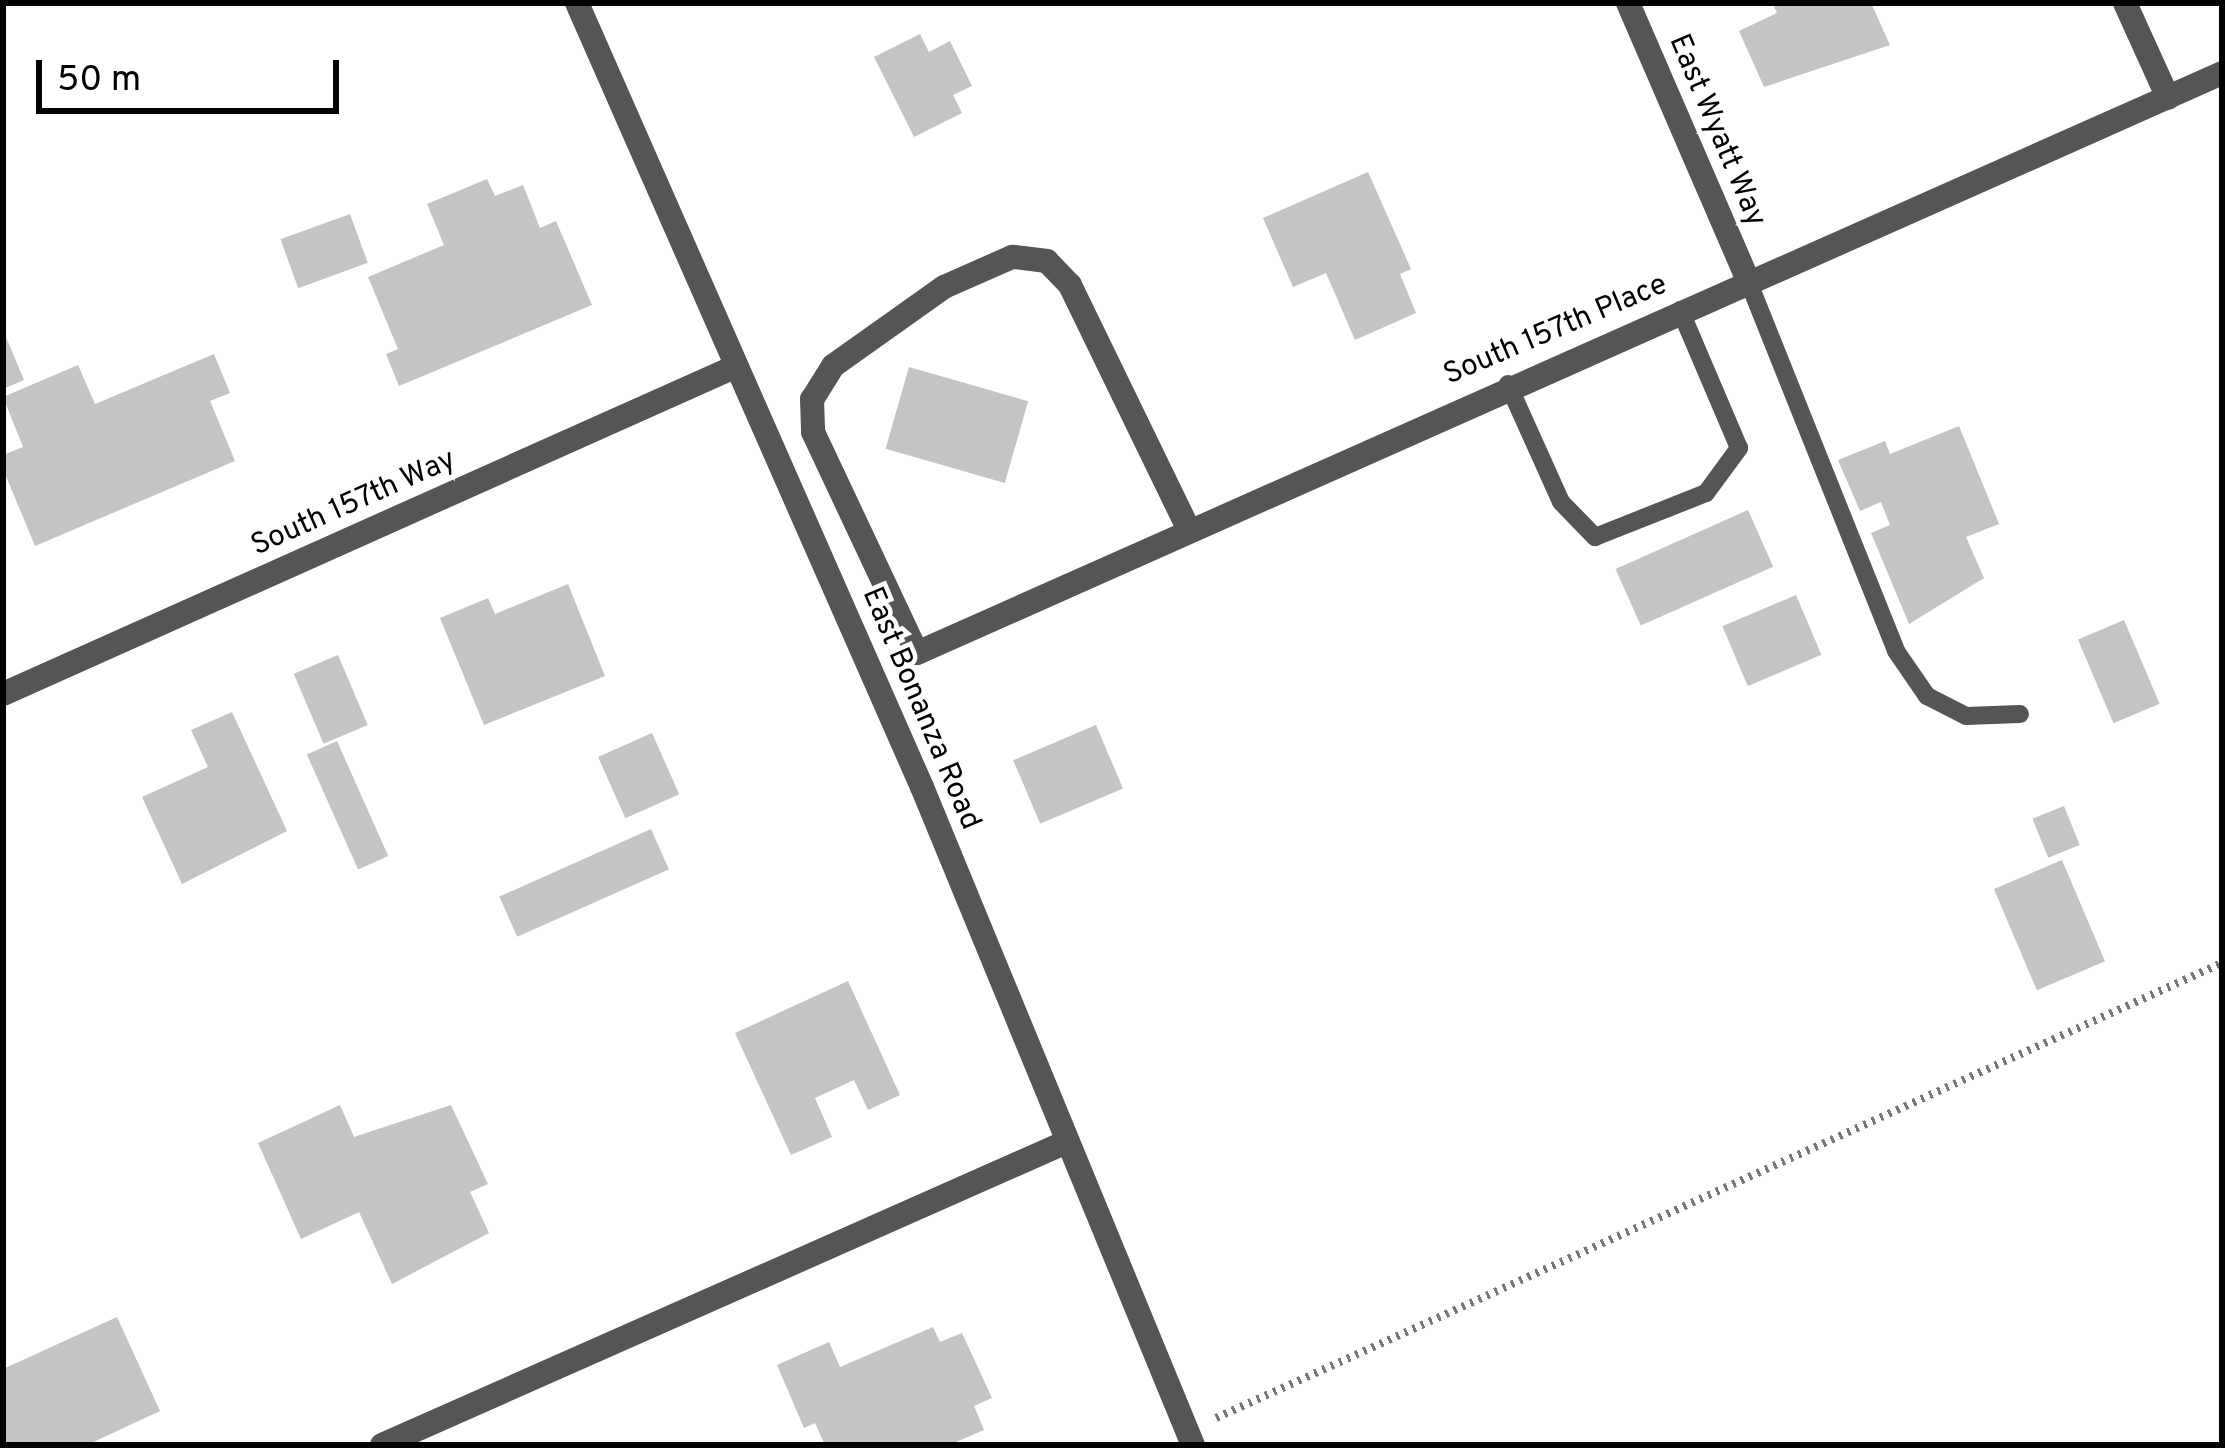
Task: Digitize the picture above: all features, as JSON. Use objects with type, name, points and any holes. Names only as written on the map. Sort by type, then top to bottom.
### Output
[{"type":"street","name":"East Bonanza Road","points":[[578,3],[730,369],[840,596],[1190,1439]]},
{"type":"street","name":"East Wyatt Way","points":[[1628,3],[1749,283]]},
{"type":"street","points":[[2125,3],[2168,98]]},
{"type":"street","name":"South 157th Place","points":[[1186,524],[1070,285],[1046,261],[1012,257],[944,287],[832,366],[812,399],[813,432],[917,652],[1186,524],[1749,283],[2222,73]]},
{"type":"street","name":"South 157th Way","points":[[3,694],[730,369]]},
{"type":"street","points":[[382,1445],[1064,1143]]},
{"type":"lane","points":[[1749,283],[1896,651],[1927,696],[1966,716],[2020,714]]},
{"type":"lane","points":[[1508,384],[1561,502],[1595,536],[1706,493],[1739,448],[1680,310]]},
{"type":"path","points":[[1190,1439],[2222,963]]},
{"type":"building","points":[[1772,3],[1871,3],[1890,45],[1764,87],[1739,31],[1777,13]]},
{"type":"building","points":[[920,34],[929,52],[950,41],[972,86],[953,95],[962,113],[914,137],[874,57]]},
{"type":"building","points":[[1368,172],[1411,269],[1400,274],[1416,313],[1355,340],[1326,273],[1293,287],[1263,218]]},
{"type":"building","points":[[487,179],[495,196],[523,185],[540,228],[556,221],[592,305],[399,386],[386,354],[398,349],[368,277],[444,245],[427,204]]},
{"type":"building","points":[[350,214],[368,263],[298,288],[280,239]]},
{"type":"building","points":[[3,330],[24,380],[3,389]]},
{"type":"building","points":[[214,354],[230,393],[210,401],[235,461],[35,546],[3,469],[3,455],[23,447],[3,397],[78,365],[95,404]]},
{"type":"building","points":[[909,367],[1028,401],[1005,483],[886,449]]},
{"type":"building","points":[[1959,426],[1999,524],[1966,537],[1984,578],[1909,624],[1871,533],[1890,525],[1881,502],[1860,511],[1838,460],[1885,441],[1890,454]]},
{"type":"building","points":[[1748,510],[1773,567],[1641,626],[1616,569]]},
{"type":"building","points":[[568,584],[605,676],[484,725],[440,618],[488,598],[495,614]]},
{"type":"building","points":[[1796,595],[1821,655],[1748,686],[1722,626]]},
{"type":"building","points":[[2124,620],[2160,704],[2114,723],[2078,640]]},
{"type":"building","points":[[338,655],[368,725],[324,744],[294,674]]},
{"type":"building","points":[[232,712],[287,831],[182,884],[142,797],[208,767],[191,730]]},
{"type":"building","points":[[1096,725],[1123,789],[1040,824],[1013,760]]},
{"type":"building","points":[[652,733],[679,794],[625,818],[598,757]]},
{"type":"building","points":[[337,741],[388,856],[358,870],[307,754]]},
{"type":"building","points":[[2064,806],[2080,845],[2048,858],[2032,819]]},
{"type":"building","points":[[651,829],[669,869],[517,937],[499,897]]},
{"type":"building","points":[[2062,860],[2105,961],[2037,990],[1994,889]]},
{"type":"building","points":[[848,981],[900,1095],[868,1110],[854,1080],[815,1098],[832,1137],[791,1155],[735,1033]]},
{"type":"building","points":[[340,1105],[354,1137],[451,1105],[488,1184],[470,1192],[489,1233],[392,1284],[359,1212],[301,1239],[258,1143]]},
{"type":"building","points":[[117,1317],[160,1411],[87,1445],[3,1445],[3,1369]]},
{"type":"building","points":[[933,1327],[940,1342],[962,1333],[992,1398],[974,1406],[984,1430],[949,1445],[825,1445],[815,1423],[804,1428],[777,1365],[829,1342],[840,1367]]}]
